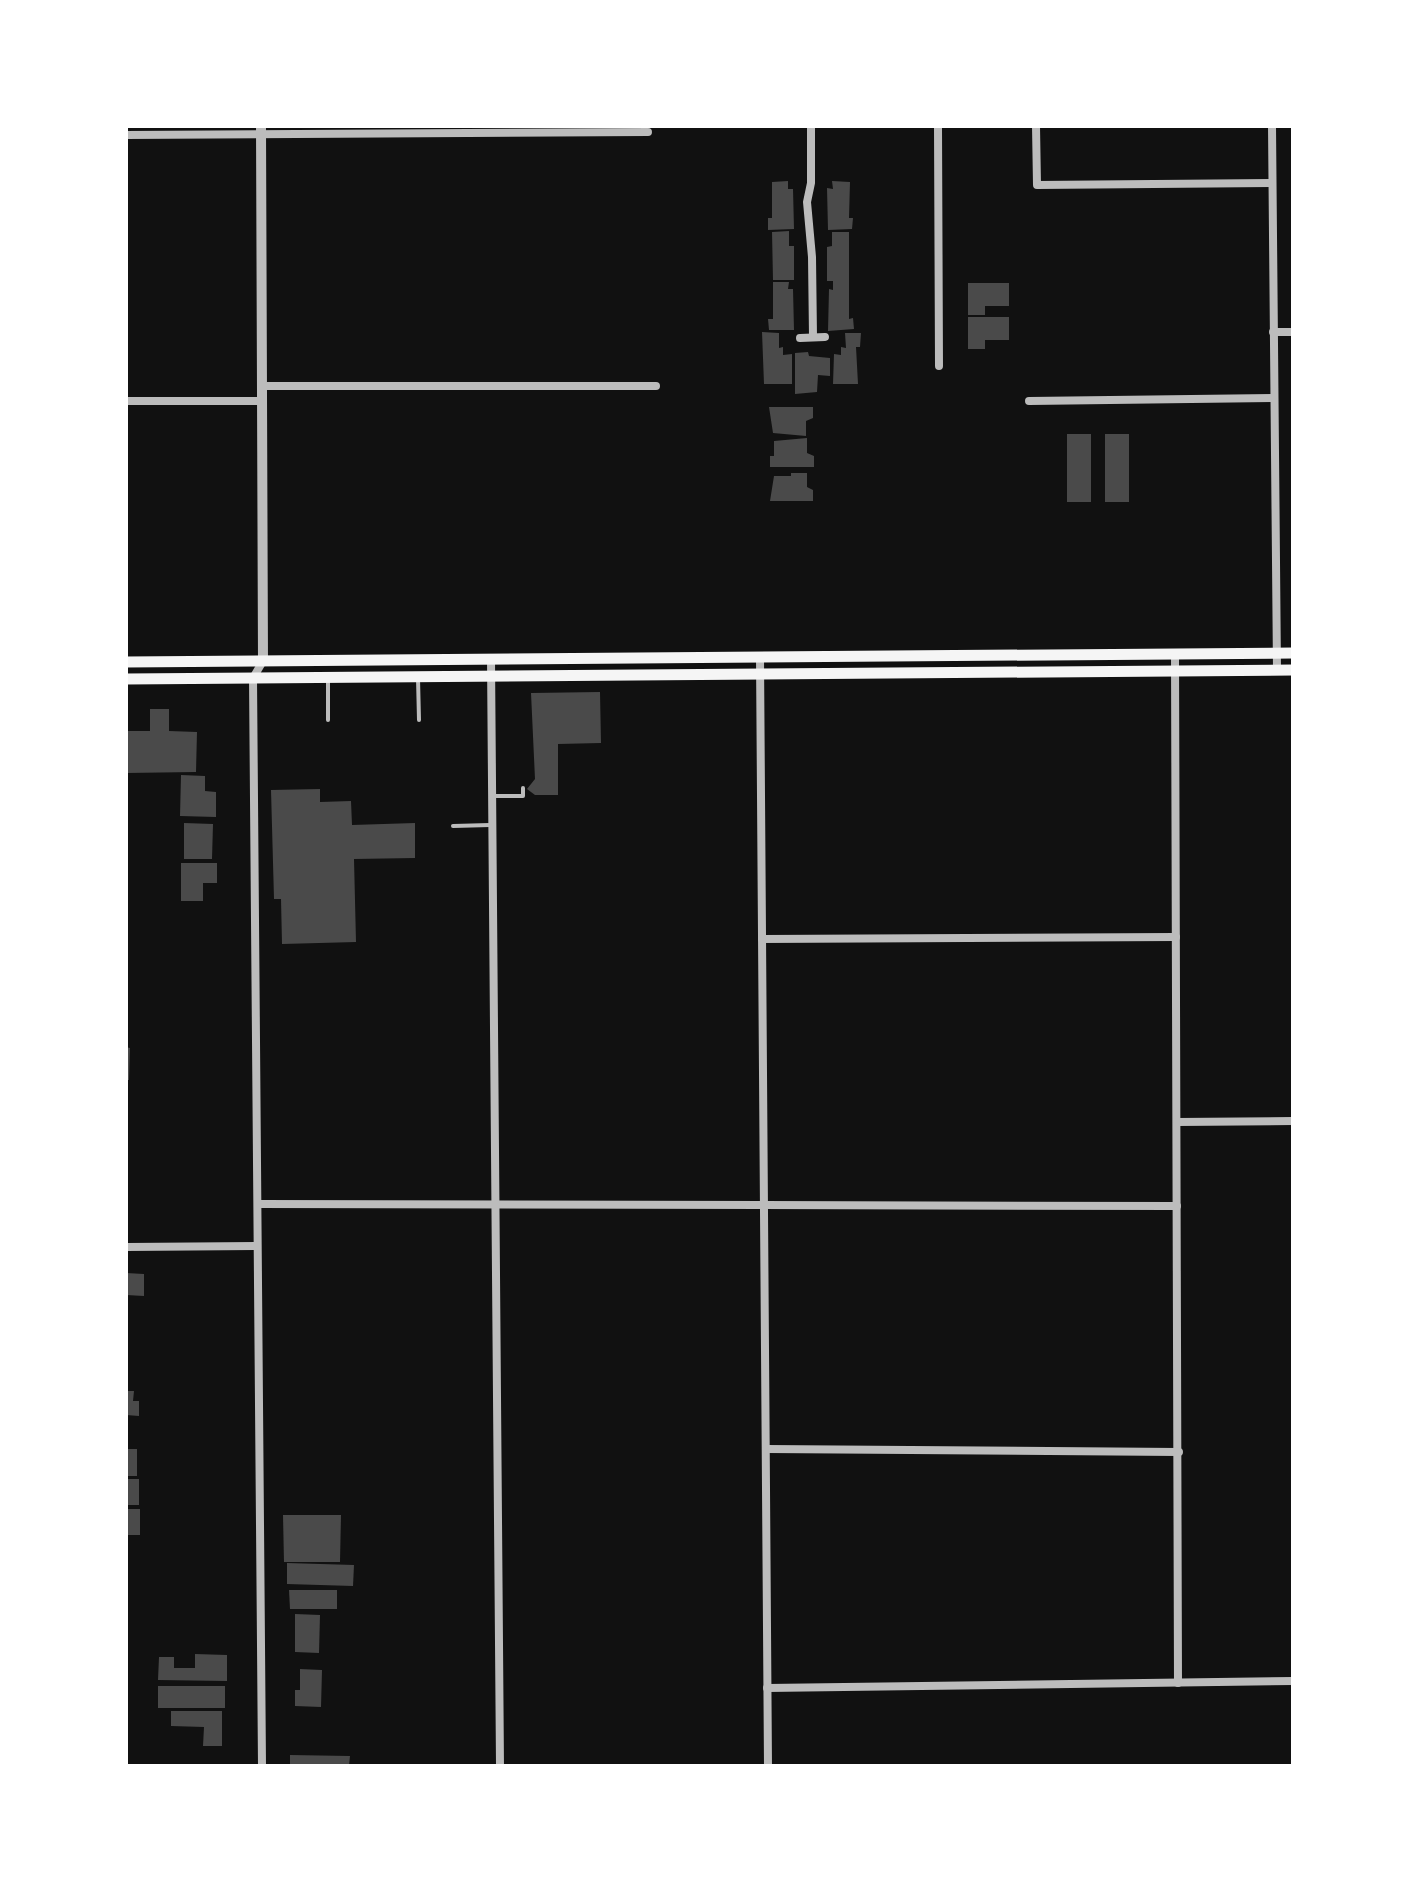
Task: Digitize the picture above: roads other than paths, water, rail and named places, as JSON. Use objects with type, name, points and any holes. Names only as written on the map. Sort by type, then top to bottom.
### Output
[{"type":"main road","points":[[126,662],[1293,653]]},
{"type":"main road","points":[[126,679],[1293,670]]},
{"type":"street","points":[[811,126],[811,183],[807,202],[812,257],[813,337]]},
{"type":"street","points":[[938,126],[939,366]]},
{"type":"street","points":[[1036,126],[1037,185],[1271,183]]},
{"type":"street","points":[[1272,126],[1277,670]]},
{"type":"street","points":[[126,135],[261,130],[648,132]]},
{"type":"street","points":[[261,130],[263,661],[253,678],[262,1766]]},
{"type":"street","points":[[1273,332],[1293,332]]},
{"type":"street","points":[[800,338],[825,337]]},
{"type":"street","points":[[263,386],[656,386]]},
{"type":"street","points":[[1029,401],[1273,398]]},
{"type":"street","points":[[126,401],[263,401]]},
{"type":"street","points":[[1175,653],[1178,1683]]},
{"type":"street","points":[[760,657],[768,1766]]},
{"type":"street","points":[[491,659],[500,1766]]},
{"type":"street","points":[[762,939],[1176,937]]},
{"type":"street","points":[[1177,1122],[1293,1121]]},
{"type":"street","points":[[258,1204],[1177,1206]]},
{"type":"street","points":[[126,1247],[256,1246]]},
{"type":"street","points":[[766,1449],[1179,1452]]},
{"type":"street","points":[[767,1688],[1293,1681]]},
{"type":"lane","points":[[327,677],[328,720]]},
{"type":"lane","points":[[418,677],[419,720]]},
{"type":"lane","points":[[494,796],[523,796],[523,788]]},
{"type":"lane","points":[[453,826],[494,825]]}]
